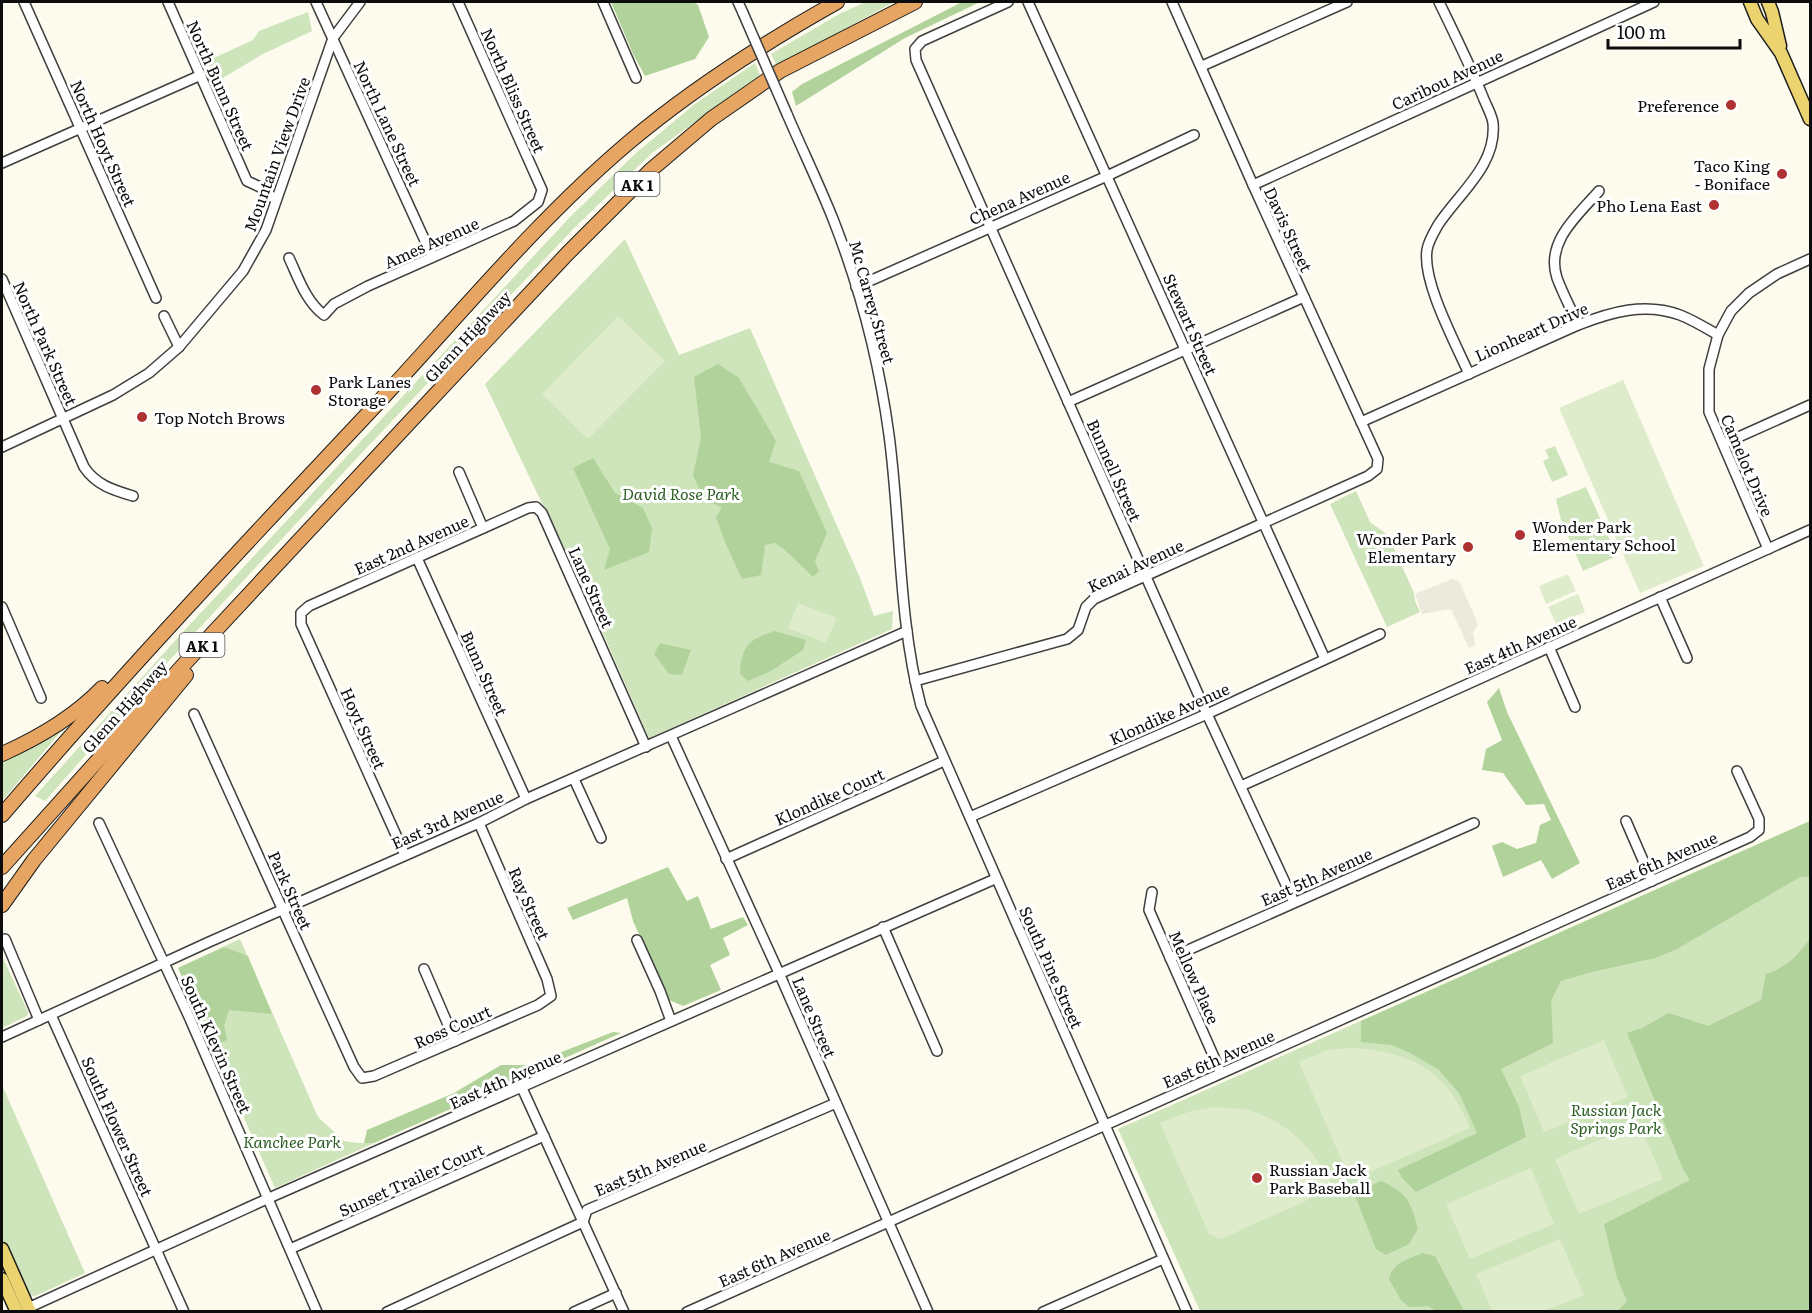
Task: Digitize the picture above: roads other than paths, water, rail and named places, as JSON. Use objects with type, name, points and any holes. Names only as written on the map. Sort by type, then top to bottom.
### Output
[{"type":"highway","name":"Glenn Highway","points":[[2,815],[236,552],[534,232],[627,144],[700,86],[773,38],[837,2]]},
{"type":"highway","name":"Glenn Highway","points":[[2,867],[242,603],[567,254],[652,169],[711,119],[780,71],[915,2]]},
{"type":"highway","points":[[2,754],[48,730],[93,698],[236,552]]},
{"type":"highway","points":[[2,905],[34,860],[242,603]]},
{"type":"main road","points":[[1750,2],[1757,19],[1781,52]]},
{"type":"main road","points":[[1768,2],[1781,52],[1810,118]]},
{"type":"main road","points":[[2,1249],[25,1310]]},
{"type":"main road","points":[[2,1279],[25,1310]]},
{"type":"street","name":"North Hoyt Street","points":[[24,2],[156,298]]},
{"type":"street","name":"North Bunn Street","points":[[168,2],[247,181],[260,187],[276,200]]},
{"type":"street","name":"North Lane Street","points":[[316,2],[432,256]]},
{"type":"street","name":"Mountain View Drive","points":[[2,447],[113,395],[148,373],[179,347],[243,271],[266,230],[333,38],[360,2]]},
{"type":"street","name":"North Bliss Street","points":[[458,2],[542,190]]},
{"type":"street","points":[[603,2],[636,78]]},
{"type":"street","name":"Mc Carrey Street","points":[[738,2],[833,219],[856,287],[877,364],[889,436],[907,631]]},
{"type":"street","name":"Bunnell Street","points":[[1008,2],[922,41],[915,49],[916,60],[1207,714],[1294,902]]},
{"type":"street","name":"Stewart Street","points":[[1028,2],[1325,658]]},
{"type":"street","name":"Davis Street","points":[[1172,2],[1378,459],[1377,469]]},
{"type":"street","points":[[1202,66],[1347,2]]},
{"type":"street","points":[[1439,2],[1493,121],[1492,141],[1485,164],[1434,231],[1426,249],[1428,272],[1435,295],[1469,374]]},
{"type":"street","name":"Caribou Avenue","points":[[1253,185],[1654,2]]},
{"type":"street","points":[[2,163],[201,75]]},
{"type":"street","name":"Chena Avenue","points":[[856,287],[1194,135]]},
{"type":"street","name":"Ames Avenue","points":[[289,258],[310,300],[324,315],[343,299],[432,256],[514,221],[538,202],[542,190]]},
{"type":"street","points":[[1578,325],[1556,276],[1554,256],[1559,240],[1599,191]]},
{"type":"street","name":"Camelot Drive","points":[[1768,549],[1709,412],[1708,369],[1718,335],[1731,311],[1749,293],[1777,274],[1810,259]]},
{"type":"street","name":"North Park Street","points":[[2,279],[90,476],[109,488],[133,496]]},
{"type":"street","points":[[1068,402],[1304,297]]},
{"type":"street","name":"Lionheart Drive","points":[[1361,422],[1612,312],[1636,309],[1659,310],[1680,315],[1718,335]]},
{"type":"street","points":[[165,316],[179,347]]},
{"type":"street","points":[[1723,444],[1810,405]]},
{"type":"street","name":"Kenai Avenue","points":[[915,681],[1067,639],[1078,630],[1086,607],[1094,599],[1368,476],[1377,469]]},
{"type":"street","points":[[459,472],[483,528]]},
{"type":"street","name":"East 2nd Avenue","points":[[301,613],[309,606],[528,508],[536,507]]},
{"type":"street","name":"Lane Street","points":[[536,507],[542,513],[646,747]]},
{"type":"street","name":"East 4th Avenue","points":[[1241,786],[1810,532]]},
{"type":"street","name":"Bunn Street","points":[[417,558],[526,800]]},
{"type":"street","points":[[1660,597],[1687,658]]},
{"type":"street","points":[[2,607],[41,698]]},
{"type":"street","name":"Hoyt Street","points":[[301,613],[301,624],[405,855]]},
{"type":"street","name":"South Pine Street","points":[[907,631],[921,706],[1186,1311]]},
{"type":"street","name":"East 3rd Avenue","points":[[2,1037],[907,631]]},
{"type":"street","name":"Klondike Avenue","points":[[970,817],[1207,714],[1380,634]]},
{"type":"street","points":[[1549,647],[1575,707]]},
{"type":"street","name":"Park Street","points":[[194,714],[354,1067],[362,1078]]},
{"type":"street","name":"Lane Street","points":[[671,736],[779,972],[928,1311]]},
{"type":"street","name":"Klondike Court","points":[[726,859],[944,761]]},
{"type":"street","name":"East 6th Avenue","points":[[687,1311],[1750,837],[1759,830],[1758,819],[1737,771]]},
{"type":"street","points":[[574,779],[601,838]]},
{"type":"street","points":[[1626,821],[1652,880]]},
{"type":"street","name":"South Klevin Street","points":[[99,823],[165,962],[317,1311]]},
{"type":"street","name":"Ray Street","points":[[479,823],[547,979],[551,996]]},
{"type":"street","name":"East 5th Avenue","points":[[1170,958],[1474,823]]},
{"type":"street","name":"East 4th Avenue","points":[[25,1310],[269,1198],[995,879]]},
{"type":"street","name":"Mellow Place","points":[[1152,892],[1149,910],[1221,1073]]},
{"type":"street","points":[[884,927],[937,1051]]},
{"type":"street","points":[[5,939],[39,1020]]},
{"type":"street","points":[[637,940],[660,990],[671,1021]]},
{"type":"street","points":[[424,969],[455,1041]]},
{"type":"street","name":"Ross Court","points":[[362,1078],[374,1076],[538,1005],[551,996]]},
{"type":"street","name":"South Flower Street","points":[[51,1015],[184,1311]]},
{"type":"street","points":[[522,1088],[624,1311]]},
{"type":"street","name":"East 5th Avenue","points":[[387,1311],[583,1222],[587,1210],[836,1103]]},
{"type":"street","name":"Sunset Trailer Court","points":[[290,1249],[544,1136]]},
{"type":"street","points":[[1043,1311],[1163,1259]]},
{"type":"street","points":[[574,1311],[616,1293]]},
{"type":"place","name":"Preference","points":[[1731,105]]},
{"type":"place","name":"Taco King - Boniface","points":[[1782,174]]},
{"type":"place","name":"Pho Lena East","points":[[1714,205]]},
{"type":"place","name":"Park Lanes Storage","points":[[316,390]]},
{"type":"place","name":"Top Notch Brows","points":[[142,417]]},
{"type":"place","name":"Wonder Park Elementary School","points":[[1520,535]]},
{"type":"place","name":"Wonder Park Elementary","points":[[1468,547]]},
{"type":"place","name":"Russian Jack Park Baseball","points":[[1257,1178]]},
{"type":"park label","name":"David Rose Park","points":[[681,493]]},
{"type":"park label","name":"Russian Jack Springs Park","points":[[1616,1118]]},
{"type":"park label","name":"Kanchee Park","points":[[292,1141]]}]
